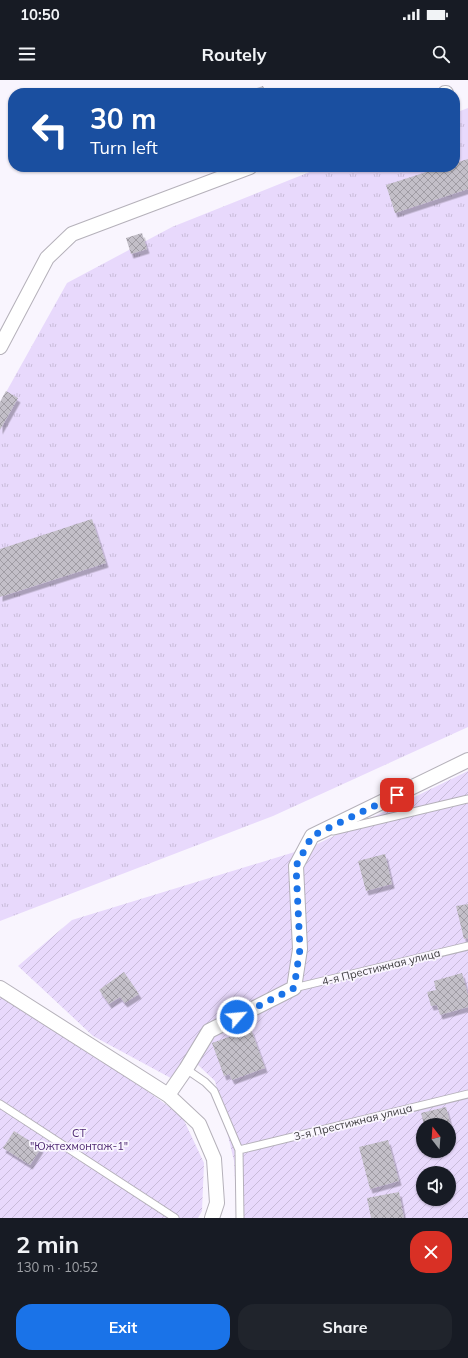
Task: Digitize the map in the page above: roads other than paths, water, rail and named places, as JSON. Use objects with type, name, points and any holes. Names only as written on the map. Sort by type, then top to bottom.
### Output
[{"type":"street","points":[[0,347],[47,258],[72,234],[237,172]]},
{"type":"street","points":[[168,1094],[186,1069],[209,1031],[294,988],[300,949],[296,866],[312,836],[468,760]]},
{"type":"street","points":[[0,988],[168,1094],[198,1124],[214,1160],[217,1204],[212,1218]]},
{"type":"lane","points":[[312,836],[468,799]]},
{"type":"lane","name":"4-я Престижная улица","points":[[294,988],[468,946]]},
{"type":"lane","points":[[186,1069],[205,1082],[214,1091],[239,1150],[240,1218]]},
{"type":"lane","name":"3-я Престижная улица","points":[[239,1150],[468,1094]]},
{"type":"lane","points":[[0,1104],[175,1218]]},
{"type":"park label","name":"СТ \"Южтехмонтаж-1\"","points":[[79,1139]]}]
